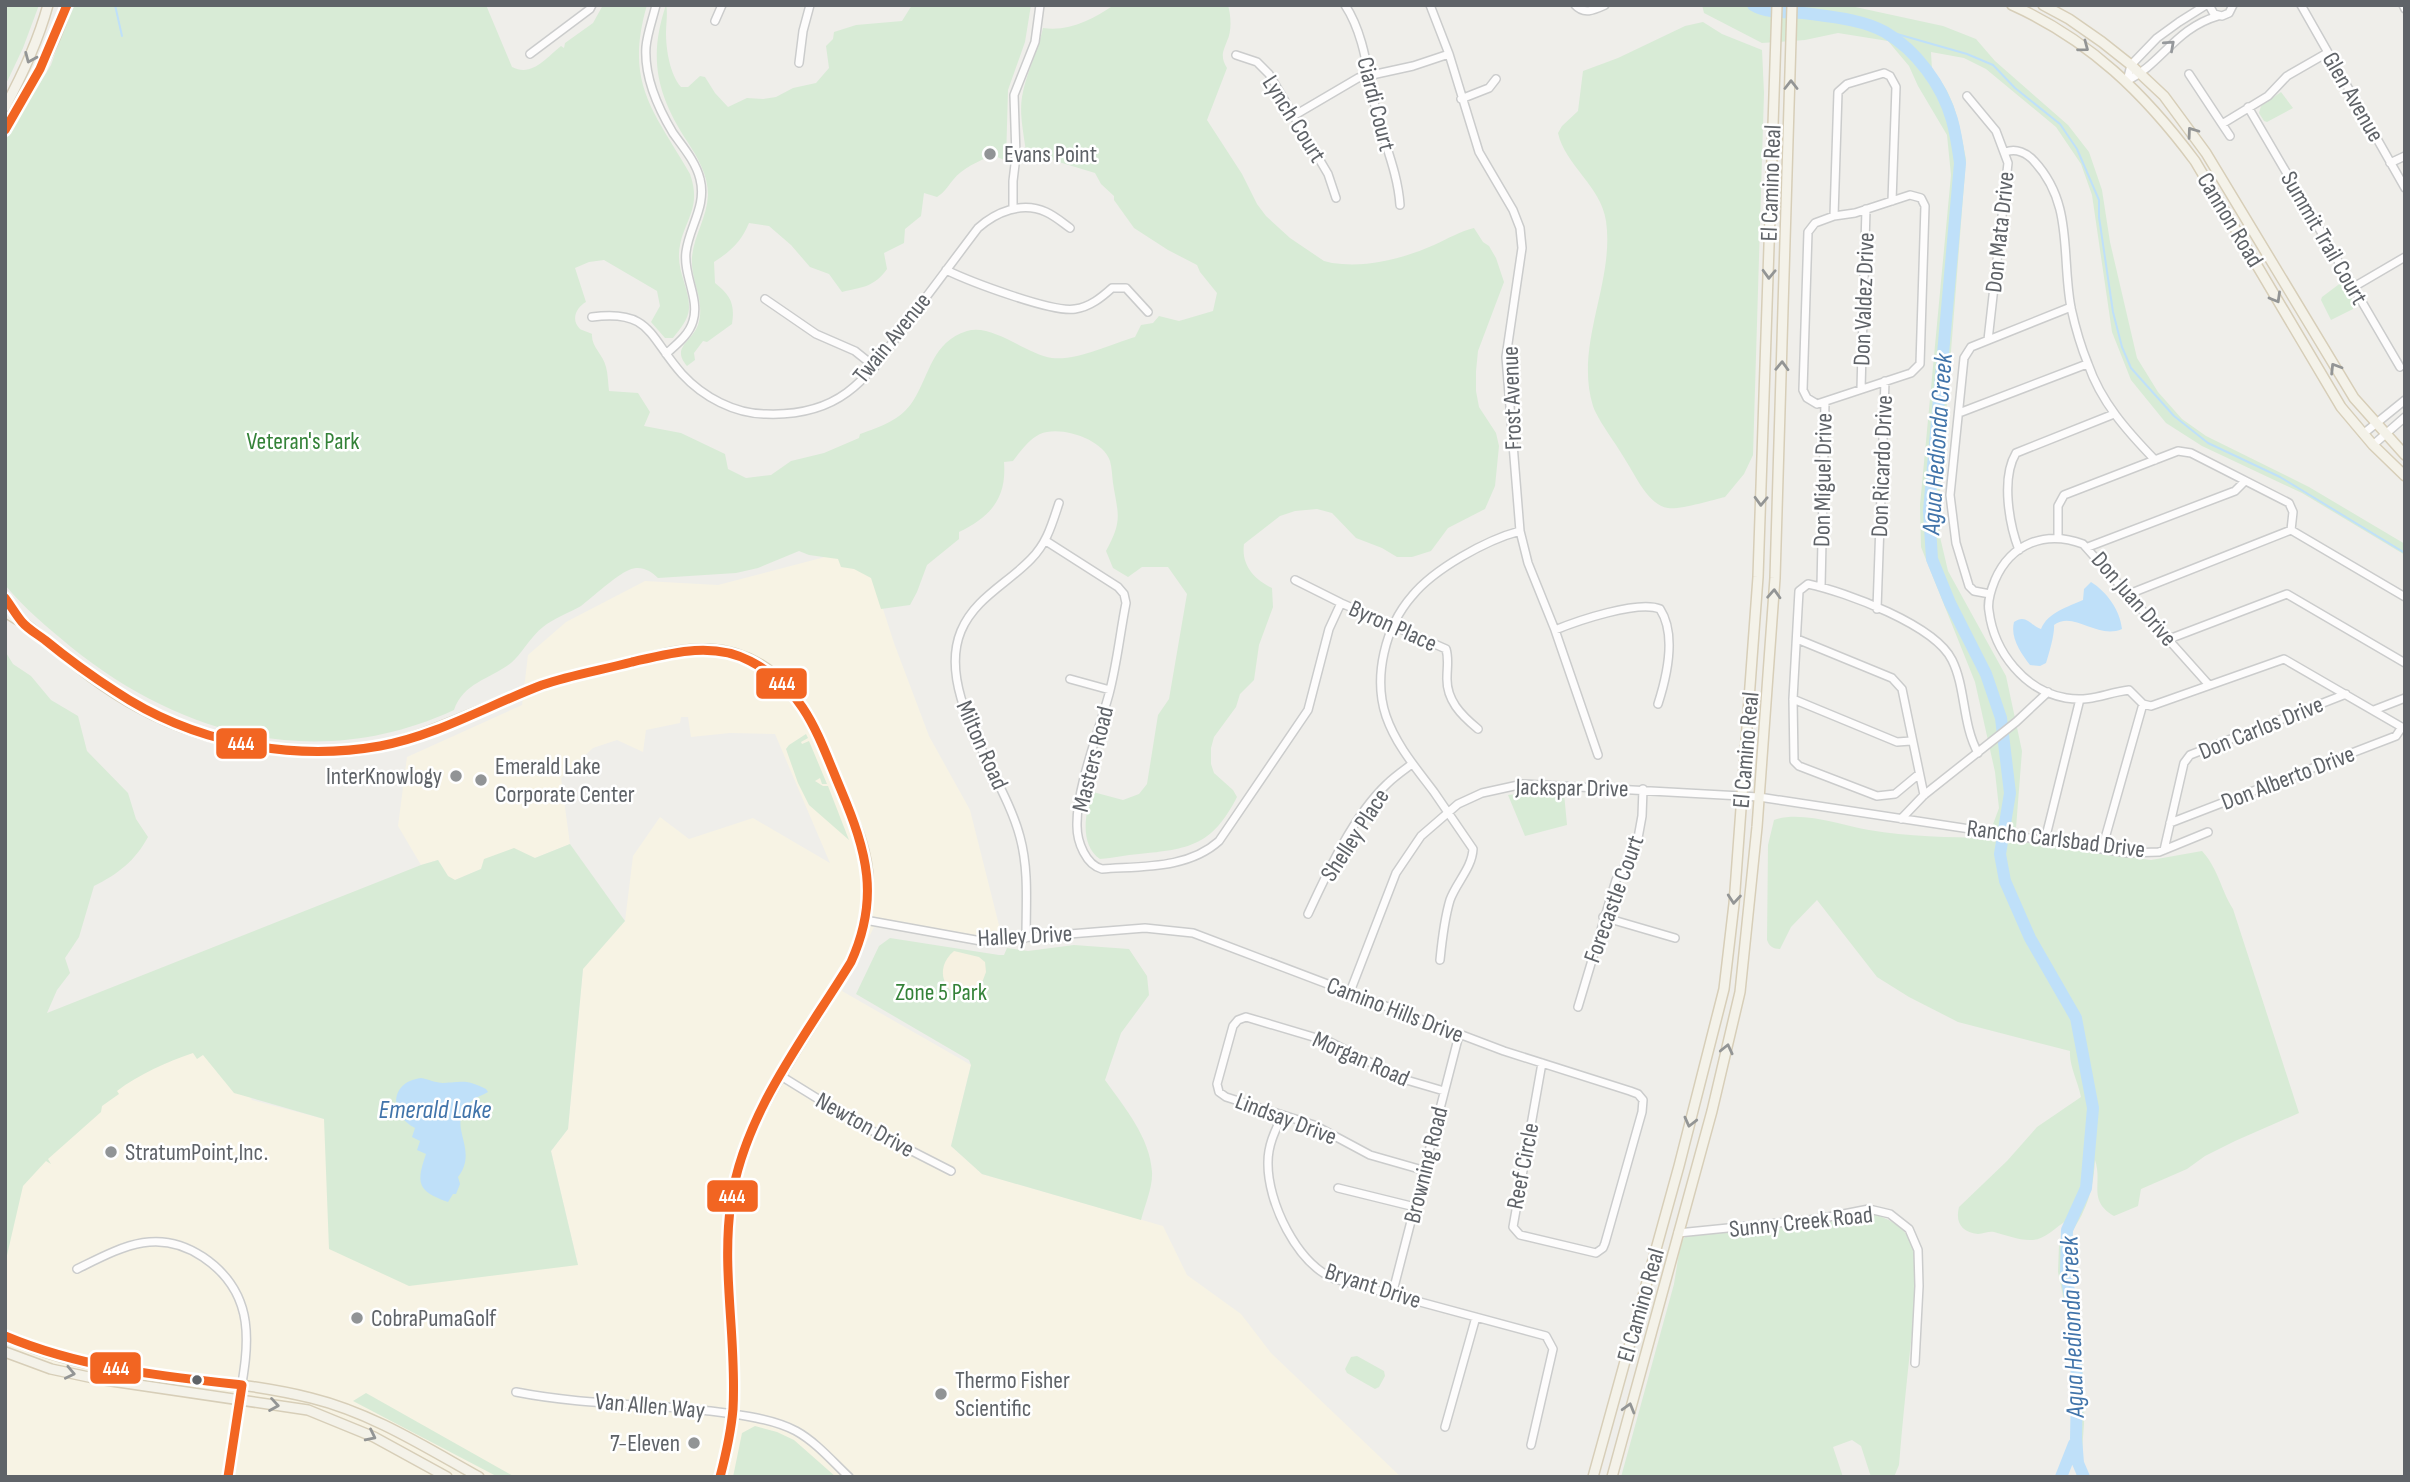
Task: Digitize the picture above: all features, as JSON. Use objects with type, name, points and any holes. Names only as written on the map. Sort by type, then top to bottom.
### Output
[{"type":"main road","points":[[5,107],[29,61],[48,5]]},
{"type":"main road","points":[[5,130],[44,64],[67,5]]},
{"type":"main road","name":"El Camino Real","points":[[1594,1477],[1720,1006],[1734,904],[1758,577],[1777,5]]},
{"type":"main road","name":"El Camino Real","points":[[1612,1477],[1712,1111],[1740,992],[1759,797],[1775,578],[1792,5]]},
{"type":"main road","name":"Cannon Road","points":[[2012,5],[2069,36],[2127,81],[2152,107],[2195,161],[2341,407],[2373,445],[2405,476]]},
{"type":"main road","name":"Cannon Road","points":[[2043,5],[2070,19],[2131,65],[2164,96],[2206,153],[2346,387],[2374,424],[2405,455]]},
{"type":"main road","points":[[5,598],[22,622]]},
{"type":"main road","points":[[5,611],[108,689],[150,713],[197,732],[256,747],[297,751],[338,751],[382,746],[425,733],[555,681],[677,651],[712,650],[737,655],[762,666],[788,686],[814,726],[856,826],[869,882],[865,920],[860,942],[851,962],[767,1101],[739,1165],[731,1202],[727,1271],[732,1353],[732,1413],[720,1477]]},
{"type":"main road","points":[[5,1336],[56,1356],[89,1363],[309,1397],[349,1409],[381,1423],[479,1477]]},
{"type":"main road","points":[[5,1352],[51,1369],[98,1379],[308,1410],[374,1437],[447,1477]]},
{"type":"street","points":[[530,54],[592,5]]},
{"type":"street","points":[[656,5],[646,47],[648,74],[664,119],[697,169],[702,192],[699,212],[686,252],[694,319],[686,335],[666,354]]},
{"type":"street","points":[[715,21],[722,5]]},
{"type":"street","points":[[799,63],[810,5]]},
{"type":"street","points":[[1040,5],[1035,42],[1014,94],[1016,156],[1013,209],[1030,208],[1046,212],[1070,228]]},
{"type":"street","name":"Ciardi Court","points":[[1345,5],[1356,29],[1369,74],[1377,114],[1399,185],[1400,205]]},
{"type":"street","name":"Frost Avenue","points":[[1430,5],[1449,54],[1479,152],[1520,228],[1522,247],[1506,357],[1520,531],[1528,563],[1555,630],[1598,755]]},
{"type":"street","points":[[1575,5],[1590,12],[1605,5]]},
{"type":"street","points":[[2127,81],[2131,65],[2157,38],[2208,5],[2218,16]]},
{"type":"street","points":[[2127,81],[2141,74],[2168,45],[2186,31],[2200,23],[2226,15],[2233,5]]},
{"type":"street","name":"Glen Avenue","points":[[2301,5],[2405,188]]},
{"type":"street","points":[[2222,124],[2273,92],[2287,76],[2327,52]]},
{"type":"street","points":[[1295,115],[1369,74],[1413,66],[1449,54]]},
{"type":"street","name":"Lynch Court","points":[[1237,55],[1257,62],[1269,74],[1328,174],[1336,198]]},
{"type":"street","points":[[1834,216],[1838,92],[1847,84],[1884,73],[1891,76],[1896,86],[1892,201]]},
{"type":"street","points":[[2189,74],[2230,135]]},
{"type":"street","points":[[1461,99],[1489,88],[1496,79]]},
{"type":"street","name":"Don Mata Drive","points":[[1967,96],[1996,131],[2006,152],[2008,175],[1988,340]]},
{"type":"street","name":"Summit Trail Court","points":[[2248,107],[2400,367]]},
{"type":"street","points":[[2006,152],[2018,151],[2030,157],[2046,174],[2056,192],[2062,214],[2071,307],[2087,364],[2098,390],[2113,414],[2155,460]]},
{"type":"street","points":[[2390,163],[2405,156]]},
{"type":"street","name":"Don Ricardo Drive","points":[[1877,609],[1885,382],[1911,373],[1920,364],[1925,206],[1921,198],[1910,195],[1892,201]]},
{"type":"street","name":"Don Miguel Drive","points":[[1821,587],[1825,402],[1816,404],[1807,398],[1803,390],[1808,232],[1815,223],[1892,201]]},
{"type":"street","name":"Twain Avenue","points":[[592,317],[615,314],[632,317],[650,333],[682,374],[697,388],[722,404],[752,414],[795,414],[812,410],[845,394],[867,376],[978,228],[994,214],[1013,209]]},
{"type":"street","name":"Don Valdez Drive","points":[[1861,389],[1866,209]]},
{"type":"street","points":[[2352,288],[2405,257]]},
{"type":"street","points":[[946,270],[971,282],[1056,308],[1075,309],[1098,300],[1112,288],[1126,288],[1148,312]]},
{"type":"street","points":[[765,299],[816,334],[855,351],[875,367]]},
{"type":"street","points":[[1990,594],[1974,591],[1969,586],[1956,543],[1950,495],[1964,358],[1966,351],[1988,340],[2071,307]]},
{"type":"street","points":[[1959,414],[2087,364]]},
{"type":"street","points":[[1825,402],[1885,382]]},
{"type":"street","points":[[2363,434],[2405,400]]},
{"type":"street","points":[[2019,550],[2010,526],[2008,495],[2011,462],[2016,453],[2113,414]]},
{"type":"street","points":[[2373,445],[2405,416]]},
{"type":"street","points":[[2291,530],[2293,512],[2289,503],[2191,453],[2179,451],[2064,495],[2058,506],[2058,537],[2031,542],[2002,566],[1990,594],[1989,611],[2002,649],[2014,668],[2027,682],[2048,692],[2080,699],[2098,698],[2129,690],[2143,704],[2151,706],[2284,659],[2403,728]]},
{"type":"street","points":[[2088,547],[2235,491],[2245,481]]},
{"type":"street","name":"Milton Road","points":[[1026,938],[1026,878],[1020,836],[1007,799],[961,701],[954,662],[961,632],[975,608],[1030,560],[1045,541],[1059,503]]},
{"type":"street","points":[[2129,594],[2291,530]]},
{"type":"street","points":[[2291,530],[2405,597]]},
{"type":"street","points":[[1440,960],[1443,926],[1451,897],[1472,858],[1473,849],[1395,736],[1382,697],[1384,652],[1393,626],[1410,598],[1429,580],[1479,547],[1520,531]]},
{"type":"street","name":"Don Juan Drive","points":[[2058,537],[2068,538],[2088,547],[2209,685]]},
{"type":"street","name":"Masters Road","points":[[1045,541],[1118,587],[1124,594],[1126,603],[1110,690],[1078,803],[1078,836],[1087,860],[1093,867],[1102,869],[1181,862],[1210,849],[1219,841],[1308,710],[1329,629],[1341,603]]},
{"type":"street","name":"Byron Place","points":[[1296,580],[1446,649],[1447,682],[1451,702],[1478,729]]},
{"type":"street","points":[[1919,774],[1895,793],[1877,796],[1799,765],[1792,755],[1799,591],[1808,584],[1920,628],[1944,647],[1953,662],[1971,741],[1978,753]]},
{"type":"street","points":[[2169,639],[2287,594],[2405,663]]},
{"type":"street","points":[[1555,630],[1586,617],[1648,607],[1660,609],[1665,618],[1669,641],[1664,685],[1658,704]]},
{"type":"street","points":[[1797,639],[1897,682],[1902,690],[1924,795]]},
{"type":"street","points":[[1070,679],[1110,690]]},
{"type":"street","points":[[1901,819],[1924,795],[2016,722],[2048,692]]},
{"type":"street","name":"Don Carlos Drive","points":[[2164,850],[2184,763],[2190,755],[2346,694]]},
{"type":"street","points":[[2374,710],[2405,698]]},
{"type":"street","points":[[1793,699],[1897,742],[1911,741]]},
{"type":"street","points":[[2045,840],[2080,699]]},
{"type":"street","points":[[2102,849],[2143,704]]},
{"type":"street","name":"Don Alberto Drive","points":[[2170,823],[2396,736],[2403,728]]},
{"type":"street","name":"Shelley Place","points":[[1308,914],[1334,858],[1372,801],[1387,784],[1412,764]]},
{"type":"street","name":"Jackspar Drive","points":[[1350,992],[1402,862],[1421,836],[1458,804],[1482,793],[1523,784],[1743,796]]},
{"type":"street","name":"Forecastle Court","points":[[1578,1007],[1616,880],[1638,838],[1643,789]]},
{"type":"street","name":"Rancho Carlsbad Drive","points":[[1743,796],[2128,853],[2164,850],[2208,832]]},
{"type":"street","points":[[1603,917],[1675,938]]},
{"type":"street","name":"Halley Drive","points":[[865,920],[981,941],[1145,928]]},
{"type":"street","name":"Camino Hills Drive","points":[[1145,928],[1203,936],[1459,1035],[1637,1094],[1643,1100]]},
{"type":"street","name":"Morgan Road","points":[[1238,1020],[1246,1017],[1330,1042],[1403,1079],[1444,1091]]},
{"type":"street","name":"Lindsay Drive","points":[[1238,1020],[1233,1026],[1217,1084],[1219,1092],[1226,1097],[1314,1125],[1370,1155],[1426,1171]]},
{"type":"street","name":"Browning Road","points":[[1392,1295],[1459,1035]]},
{"type":"street","name":"Reef Circle","points":[[1542,1063],[1512,1223],[1520,1235],[1592,1253],[1603,1248],[1640,1121],[1643,1100]]},
{"type":"street","name":"Newton Drive","points":[[781,1076],[857,1123],[951,1171]]},
{"type":"street","name":"Bryant Drive","points":[[1282,1116],[1270,1145],[1268,1175],[1274,1197],[1295,1244],[1311,1265],[1327,1276],[1546,1336],[1550,1341],[1553,1349],[1531,1445]]},
{"type":"street","points":[[1338,1188],[1415,1207]]},
{"type":"street","name":"Sunny Creek Road","points":[[1678,1234],[1805,1221],[1869,1209],[1890,1214],[1909,1229],[1918,1250],[1915,1363]]},
{"type":"street","points":[[77,1269],[137,1242],[165,1242],[186,1248],[217,1266],[235,1288],[245,1313],[247,1352],[228,1477]]},
{"type":"street","points":[[1445,1427],[1476,1317]]},
{"type":"street","name":"Van Allen Way","points":[[516,1392],[546,1398],[732,1413],[788,1427],[813,1443],[849,1477]]},
{"type":"shaded area","points":[[863,547],[894,643],[929,736],[970,810],[1004,945],[874,927],[842,991],[971,1065],[951,1146],[982,1174],[1163,1226],[1187,1275],[1241,1314],[1271,1353],[1401,1477],[5,1477],[5,1168],[198,1029],[252,1100],[324,1119],[578,1265],[551,1151],[568,1129],[583,968],[625,921],[633,856],[660,817],[689,839],[753,818],[830,863],[775,734],[730,733],[691,737],[688,717],[681,717],[680,723],[646,730],[643,752],[617,740],[593,748],[561,778],[570,844],[535,858],[481,869],[455,880],[448,877],[438,860],[421,865],[398,826],[407,757],[522,705],[528,655],[566,622],[645,581],[718,585]]},
{"type":"green space","points":[[5,5],[39,5],[5,86]]},
{"type":"green space","name":"Veteran's Park","points":[[72,5],[486,5],[512,67],[526,70],[538,65],[561,46],[564,48],[565,43],[593,23],[603,5],[647,5],[639,56],[641,77],[646,96],[690,174],[693,187],[693,207],[683,233],[679,254],[688,295],[688,313],[673,338],[665,338],[651,322],[660,306],[657,291],[604,260],[575,268],[586,302],[578,310],[575,321],[580,329],[592,334],[593,343],[606,367],[609,391],[638,393],[650,412],[644,426],[681,433],[725,454],[728,469],[746,478],[771,475],[791,461],[824,453],[896,418],[913,401],[939,351],[955,336],[967,331],[987,331],[1042,355],[1062,358],[1083,355],[1135,337],[1141,325],[1153,323],[1159,316],[1179,321],[1213,311],[1217,293],[1197,265],[1134,228],[1114,200],[1114,196],[1101,184],[1095,173],[1026,152],[1021,104],[1026,79],[1043,28],[1071,26],[1114,5],[1228,5],[1230,28],[1223,54],[1227,68],[1207,120],[1266,216],[1290,238],[1324,261],[1332,263],[1371,263],[1397,258],[1474,228],[1496,258],[1504,282],[1478,351],[1476,371],[1479,407],[1496,433],[1499,446],[1495,486],[1485,509],[1448,528],[1431,551],[1412,557],[1397,557],[1356,538],[1332,513],[1317,509],[1295,511],[1280,516],[1244,544],[1245,558],[1250,570],[1272,588],[1273,607],[1259,645],[1254,680],[1240,694],[1236,707],[1214,737],[1211,748],[1214,773],[1237,797],[1228,813],[1208,835],[1185,847],[1172,850],[1100,859],[1093,853],[1086,837],[1086,818],[1093,792],[1123,800],[1139,794],[1147,784],[1158,715],[1169,699],[1187,594],[1168,567],[1142,567],[1128,577],[1113,568],[1106,551],[1115,532],[1118,517],[1110,461],[1106,453],[1090,440],[1058,431],[1036,436],[1013,461],[1004,462],[1003,486],[994,505],[980,520],[959,532],[959,539],[927,565],[910,605],[881,609],[871,578],[854,569],[841,567],[838,559],[799,551],[758,568],[736,573],[658,578],[645,569],[637,568],[623,573],[581,606],[543,627],[511,663],[470,687],[454,710],[403,729],[353,739],[303,741],[254,736],[206,723],[160,704],[114,678],[53,632],[5,585],[5,141],[51,65]]},
{"type":"green space","points":[[666,5],[668,54],[677,82],[681,87],[688,87],[700,76],[705,77],[728,107],[747,98],[776,97],[793,88],[816,83],[829,68],[826,46],[833,39],[834,32],[856,25],[902,21],[912,5],[1031,5],[1025,42],[1008,90],[1006,161],[993,155],[961,172],[937,197],[924,193],[921,216],[905,229],[904,243],[884,253],[887,269],[873,283],[856,289],[842,292],[829,274],[810,267],[791,245],[769,226],[749,223],[735,246],[714,262],[715,283],[728,296],[732,306],[732,324],[707,342],[703,341],[694,353],[695,360],[687,366],[681,354],[682,349],[695,331],[700,316],[692,257],[708,195],[702,167],[669,108],[658,76],[657,42]]},
{"type":"green space","points":[[1702,5],[1846,5],[1943,26],[1976,39],[1995,61],[2068,125],[2089,152],[2102,190],[2110,242],[2137,358],[2158,392],[2182,419],[2206,436],[2309,487],[2405,544],[2405,555],[2302,493],[2202,446],[2166,423],[2131,380],[2112,332],[2092,195],[2081,164],[2056,127],[1986,69],[1964,58],[1931,52],[1932,70],[1951,100],[1966,159],[1939,505],[1940,537],[1948,571],[2006,676],[2022,751],[2015,841],[2151,860],[2202,851],[2212,865],[2233,909],[2299,1113],[2235,1141],[2205,1156],[2187,1169],[2141,1189],[2138,1206],[2114,1216],[2098,1198],[2095,1160],[2090,1193],[2072,1233],[2069,1252],[2082,1337],[2082,1452],[2088,1477],[2077,1477],[2071,1445],[2074,1371],[2071,1335],[2058,1272],[2059,1245],[2066,1221],[2042,1237],[2028,1240],[1994,1232],[1972,1233],[1961,1226],[1958,1218],[1959,1207],[2007,1161],[2037,1127],[2081,1097],[2070,1051],[1958,1022],[1909,997],[1877,977],[1817,900],[1791,927],[1780,949],[1772,947],[1767,940],[1768,845],[1774,820],[1784,817],[1808,817],[1899,834],[1988,838],[1999,808],[1995,772],[1975,682],[1921,547],[1920,505],[1951,175],[1947,135],[1909,66],[1888,41],[1838,33],[1805,40],[1762,43],[1704,13]]},
{"type":"green space","points":[[1703,22],[1722,34],[1762,50],[1764,93],[1753,455],[1744,474],[1725,497],[1668,508],[1654,502],[1643,489],[1593,406],[1588,383],[1588,360],[1605,267],[1606,221],[1597,197],[1568,155],[1558,133],[1578,111],[1583,71],[1618,58],[1685,26]]},
{"type":"green space","points":[[2281,92],[2293,108],[2267,122],[2264,121],[2259,113],[2261,106]]},
{"type":"green space","points":[[2342,282],[2352,299],[2353,309],[2331,320],[2321,300]]},
{"type":"green space","points":[[5,651],[13,664],[31,676],[51,700],[78,716],[87,751],[128,793],[136,819],[148,837],[125,866],[94,886],[79,937],[65,958],[70,973],[57,990],[47,1013],[421,865],[438,860],[448,876],[455,880],[481,869],[484,859],[514,848],[535,858],[570,844],[625,921],[583,969],[568,1129],[551,1151],[578,1265],[409,1286],[329,1249],[324,1119],[234,1093],[203,1055],[197,1059],[193,1053],[134,1079],[117,1091],[119,1094],[102,1106],[101,1112],[48,1159],[51,1164],[46,1161],[23,1186],[5,1264]]},
{"type":"green space","points":[[806,734],[808,738],[801,742],[802,744],[809,741],[827,784],[822,784],[820,778],[815,781],[823,786],[828,786],[849,840],[809,805],[798,783],[786,749]]},
{"type":"green space","points":[[1564,793],[1567,825],[1525,836],[1508,795]]},
{"type":"green space","name":"Zone 5 Park","points":[[890,938],[999,955],[1004,955],[1007,948],[1028,951],[1074,945],[1129,949],[1147,976],[1149,995],[1121,1033],[1105,1080],[1135,1123],[1150,1159],[1151,1183],[1141,1220],[982,1174],[951,1146],[971,1065],[969,1060],[856,994],[879,946]]},
{"type":"green space","points":[[1863,1213],[1885,1218],[1898,1226],[1912,1243],[1915,1254],[1915,1311],[1899,1465],[1894,1477],[1871,1477],[1861,1446],[1852,1440],[1833,1447],[1843,1477],[1621,1477],[1674,1284],[1681,1240],[1689,1235],[1752,1230]]},
{"type":"green space","points":[[1357,1356],[1384,1371],[1385,1376],[1379,1387],[1375,1389],[1347,1373],[1345,1369],[1351,1357]]},
{"type":"green space","points":[[366,1393],[515,1477],[498,1477],[353,1401]]},
{"type":"green space","points":[[755,1426],[794,1440],[836,1477],[733,1477],[742,1433]]},
{"type":"sand","points":[[954,951],[979,957],[985,962],[986,972],[977,996],[958,995],[946,984],[943,967]]},
{"type":"water","points":[[2091,582],[2112,602],[2122,629],[2104,631],[2062,621],[2054,625],[2046,663],[2040,666],[2030,665],[2015,639],[2014,622],[2025,619],[2041,629],[2053,614],[2083,600],[2084,589]]},
{"type":"water","name":"Emerald Lake","points":[[421,1078],[440,1083],[469,1082],[488,1092],[473,1100],[464,1109],[461,1127],[466,1156],[458,1177],[460,1184],[456,1194],[453,1194],[448,1202],[430,1194],[422,1185],[420,1179],[426,1154],[417,1150],[420,1141],[412,1137],[415,1128],[406,1122],[397,1108],[398,1092],[410,1081]]},
{"type":"waterway","points":[[115,5],[122,36]]},
{"type":"waterway","name":"Agua Hedionda Creek","points":[[1753,5],[1774,11],[1849,20],[1885,32],[1907,48],[1935,82],[1948,107],[1955,131],[1960,163],[1929,511],[1932,559],[1950,603],[1986,674],[2001,718],[2010,793],[2000,854],[2005,881],[2030,938],[2076,1018],[2093,1108],[2086,1188],[2067,1230],[2066,1274],[2075,1325],[2076,1438],[2078,1463],[2084,1477]]},
{"type":"waterway","points":[[1883,30],[1967,54],[1993,65],[2015,88],[2060,124],[2077,149],[2099,200],[2099,217],[2113,312],[2122,347],[2131,368],[2174,416],[2208,443],[2280,477],[2405,553]]},
{"type":"waterway","name":"Agua Hedionda Creek","points":[[2061,1477],[2074,1444]]},
{"type":"transit line","name":"444","points":[[5,130],[40,69],[67,5]]},
{"type":"transit line","name":"444","points":[[5,598],[30,629],[97,679],[145,709],[209,735],[242,744],[277,749],[346,750],[380,746],[442,728],[553,681],[661,655],[691,651],[721,651],[750,661],[785,686],[797,700],[817,733],[858,834],[867,875],[865,917],[851,962],[779,1077],[749,1138],[738,1169],[728,1228],[733,1409],[720,1477]]},
{"type":"transit line","name":"444","points":[[5,1336],[92,1363],[151,1374],[242,1385],[228,1477]]},
{"type":"place","name":"Evans Point","points":[[990,154]]},
{"type":"place","name":"InterKnowlogy","points":[[456,776]]},
{"type":"place","name":"Emerald Lake Corporate Center","points":[[481,780]]},
{"type":"place","name":"StratumPoint,Inc.","points":[[111,1152]]},
{"type":"place","name":"CobraPumaGolf","points":[[357,1318]]},
{"type":"place","name":"Thermo Fisher Scientific","points":[[941,1394]]},
{"type":"place","name":"7-Eleven","points":[[694,1443]]}]
